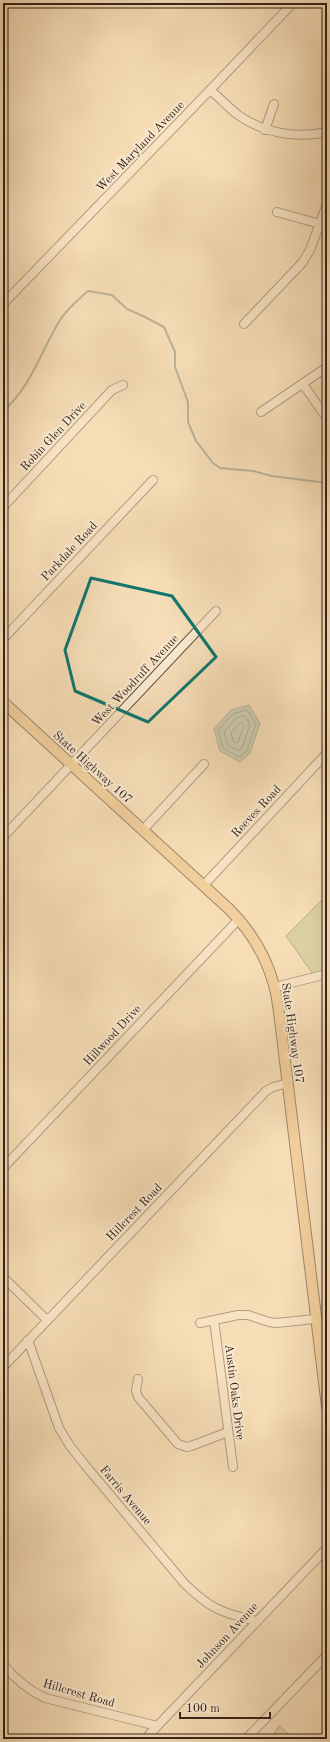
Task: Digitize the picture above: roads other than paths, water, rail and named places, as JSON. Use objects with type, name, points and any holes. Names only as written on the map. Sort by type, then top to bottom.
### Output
[{"type":"main road","name":"State Highway 107","points":[[3,702],[239,919],[263,956],[275,987],[327,1407]]},
{"type":"street","name":"West Maryland Avenue","points":[[3,304],[293,3]]},
{"type":"street","points":[[210,90],[239,115],[265,130],[297,135],[327,132]]},
{"type":"street","points":[[265,130],[274,104]]},
{"type":"street","points":[[244,324],[302,263],[310,250],[327,204]]},
{"type":"street","points":[[277,212],[320,224]]},
{"type":"street","points":[[261,412],[327,367]]},
{"type":"street","points":[[303,384],[323,413],[327,416]]},
{"type":"street","name":"Robin Glen Drive","points":[[3,507],[112,390],[123,385]]},
{"type":"street","name":"Parkdale Road","points":[[3,639],[153,480]]},
{"type":"street","name":"West Woodruff Avenue","points":[[3,837],[216,611]]},
{"type":"street","name":"Reeves Road","points":[[203,886],[327,753]]},
{"type":"street","points":[[142,830],[204,764]]},
{"type":"street","name":"Hillwood Drive","points":[[3,1168],[239,919]]},
{"type":"street","points":[[275,987],[327,974]]},
{"type":"street","name":"Hillcrest Road","points":[[3,1367],[46,1319],[266,1091],[273,1087],[288,1083]]},
{"type":"street","points":[[3,1278],[46,1319]]},
{"type":"street","points":[[200,1323],[238,1315],[248,1315],[276,1323],[315,1319]]},
{"type":"street","name":"Austin Oaks Drive","points":[[214,1320],[233,1467]]},
{"type":"street","name":"Farris Avenue","points":[[28,1340],[57,1424],[65,1439],[80,1459],[184,1583],[198,1597],[225,1613],[257,1621]]},
{"type":"street","points":[[138,1379],[136,1390],[138,1397],[178,1444],[191,1446],[228,1432]]},
{"type":"street","name":"Johnson Avenue","points":[[145,1739],[327,1548]]},
{"type":"street","points":[[246,1739],[327,1655]]},
{"type":"street","name":"Hillcrest Road","points":[[3,1664],[22,1684],[34,1693],[45,1698],[157,1726]]},
{"type":"water","points":[[249,705],[260,723],[250,753],[240,762],[220,751],[214,729],[231,710]]},
{"type":"waterway","points":[[3,411],[21,391],[35,368],[53,332],[69,308],[88,291],[112,295],[127,309],[164,327],[175,352],[175,367],[188,402],[188,422],[196,441],[213,463],[220,468],[253,471],[272,476],[327,483]]}]
